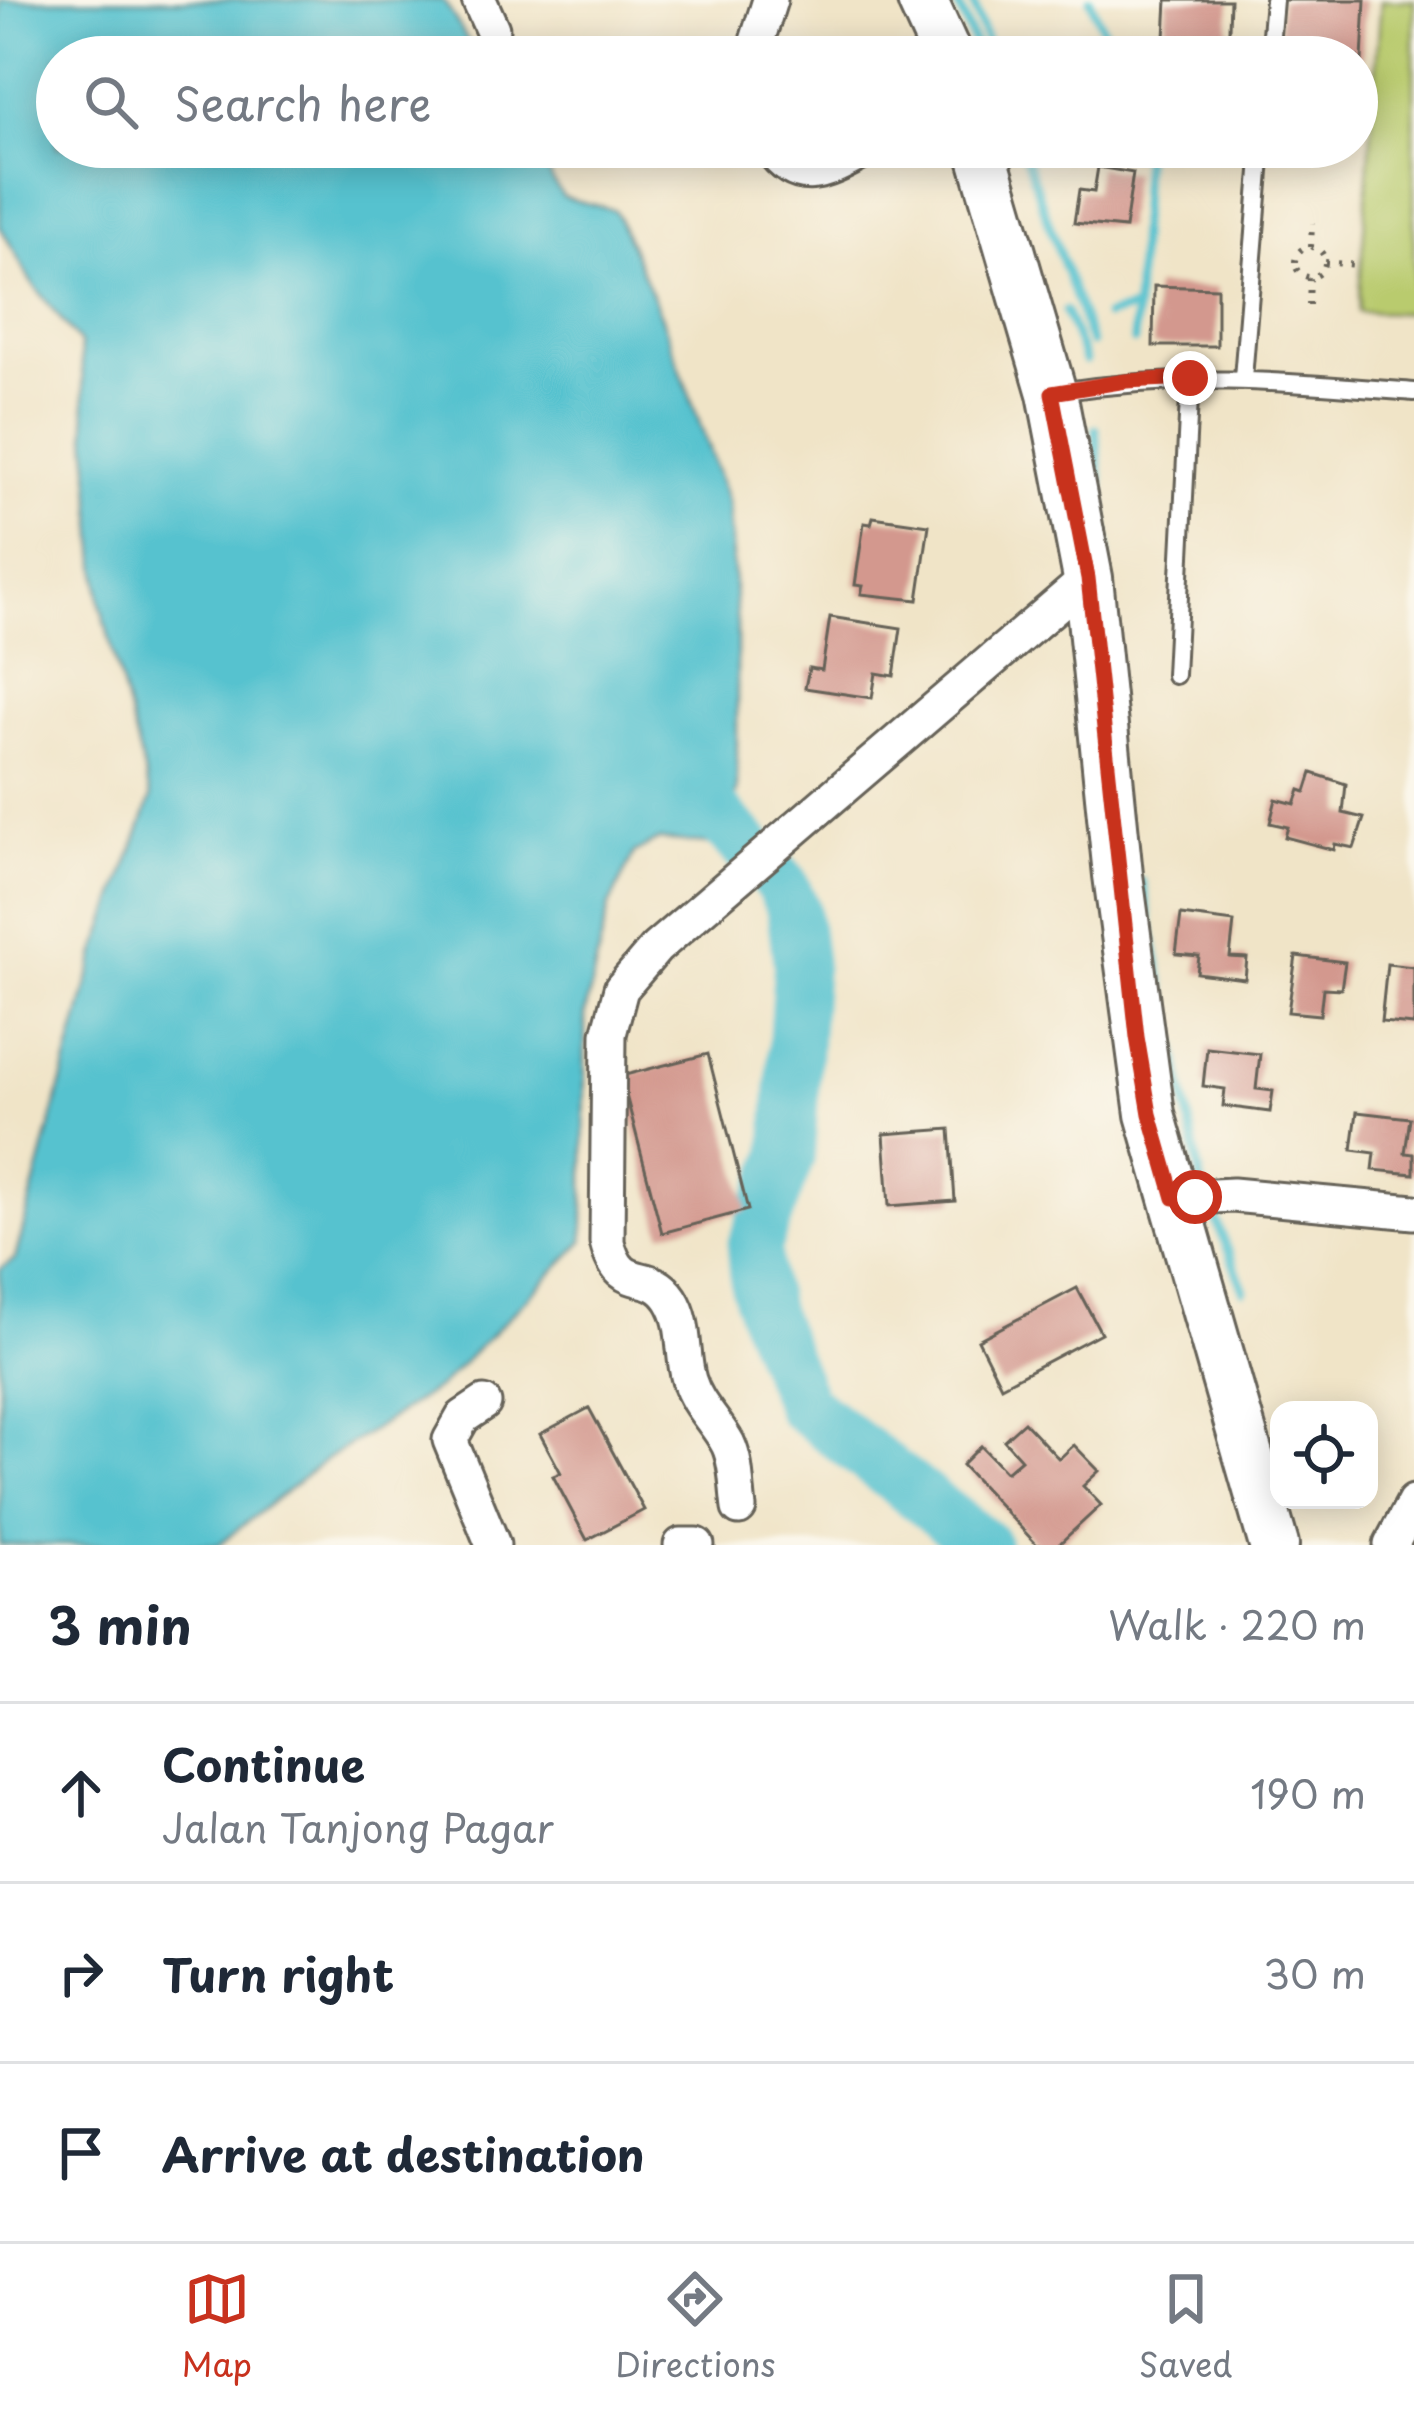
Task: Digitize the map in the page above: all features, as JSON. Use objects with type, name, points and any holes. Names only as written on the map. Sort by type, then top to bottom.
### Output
[{"type":"main road","points":[[922,0],[938,36]]},
{"type":"main road","points":[[987,168],[1052,393],[1088,578],[1137,1037],[1150,1114],[1274,1545]]},
{"type":"street","points":[[759,36],[770,0]]},
{"type":"street","points":[[790,168],[812,173],[824,168]]},
{"type":"street","points":[[739,1508],[729,1447],[696,1400],[688,1376],[681,1317],[658,1285],[623,1274],[613,1263],[607,1242],[609,1034],[621,989],[656,948],[1088,578]]},
{"type":"street","points":[[1174,1198],[1233,1196],[1414,1212]]},
{"type":"street","points":[[484,1403],[456,1425],[450,1440],[493,1545]]},
{"type":"street","points":[[1391,1545],[1414,1502]]},
{"type":"street","points":[[681,1545],[698,1545]]},
{"type":"lane","points":[[1271,36],[1274,0]]},
{"type":"lane","points":[[1243,378],[1260,168]]},
{"type":"lane","points":[[1052,393],[1126,381],[1190,378],[1414,392]]},
{"type":"lane","points":[[1175,675],[1190,378]]},
{"type":"path","points":[[1311,248],[1312,223]]},
{"type":"path","points":[[1311,248],[1319,250],[1325,262],[1320,274],[1310,278],[1300,275],[1294,261],[1300,250],[1311,248]]},
{"type":"path","points":[[1280,260],[1294,261]]},
{"type":"path","points":[[1325,262],[1356,265]]},
{"type":"path","points":[[1309,305],[1310,278]]},
{"type":"green space","points":[[1381,0],[1414,0],[1414,313],[1358,312],[1369,168],[1378,168]]},
{"type":"water","points":[[0,0],[440,0],[465,36],[36,36],[36,168],[545,168],[563,197],[615,210],[662,318],[728,503],[737,625],[737,792],[707,844],[659,840],[634,853],[609,906],[585,1014],[584,1241],[439,1387],[324,1461],[218,1545],[0,1545],[0,1269],[15,1259],[96,953],[151,798],[100,603],[80,343],[31,282],[0,226]]},
{"type":"building","points":[[1167,0],[1230,0],[1229,36],[1165,36]]},
{"type":"building","points":[[1281,0],[1365,0],[1363,36],[1279,36]]},
{"type":"building","points":[[1098,168],[1133,173],[1125,228],[1074,223],[1079,190],[1094,192]]},
{"type":"building","points":[[1154,286],[1217,288],[1217,346],[1153,346]]},
{"type":"building","points":[[873,517],[929,525],[918,600],[861,594],[863,586],[855,585],[864,523],[871,524]]},
{"type":"building","points":[[830,617],[901,628],[894,676],[876,673],[872,698],[805,688],[809,668],[822,670]]},
{"type":"building","points":[[1312,773],[1346,784],[1343,813],[1364,818],[1354,848],[1335,844],[1334,850],[1285,837],[1288,827],[1270,823],[1276,799],[1295,804],[1300,790],[1306,792]]},
{"type":"building","points":[[1181,915],[1234,922],[1230,957],[1247,958],[1245,979],[1197,973],[1199,956],[1176,954]]},
{"type":"building","points":[[1296,956],[1345,962],[1341,989],[1323,988],[1320,1015],[1288,1012]]},
{"type":"building","points":[[1387,964],[1414,967],[1414,1025],[1381,1022]]},
{"type":"building","points":[[1207,1048],[1260,1054],[1256,1089],[1273,1091],[1270,1112],[1223,1106],[1225,1089],[1203,1086]]},
{"type":"building","points":[[708,1054],[748,1210],[662,1233],[621,1076]]},
{"type":"building","points":[[1357,1112],[1410,1118],[1405,1153],[1414,1154],[1414,1174],[1373,1170],[1375,1153],[1352,1150]]},
{"type":"building","points":[[950,1129],[955,1201],[889,1206],[884,1134]]},
{"type":"building","points":[[1077,1288],[1101,1333],[1001,1386],[978,1340]]},
{"type":"building","points":[[589,1408],[644,1510],[587,1540],[553,1476],[561,1473],[540,1434]]},
{"type":"building","points":[[1024,1422],[1059,1459],[1074,1445],[1099,1471],[1083,1486],[1101,1505],[1058,1545],[1037,1545],[962,1465],[981,1446],[1006,1472],[1021,1459],[1004,1440]]},
{"type":"waterway","points":[[956,0],[971,36]]},
{"type":"waterway","points":[[972,0],[985,36]]},
{"type":"waterway","points":[[1090,0],[1106,36]]},
{"type":"waterway","points":[[1029,168],[1091,343]]},
{"type":"waterway","points":[[1134,341],[1143,168]]},
{"type":"waterway","points":[[1106,316],[1136,308]]},
{"type":"waterway","points":[[1065,311],[1085,361]]},
{"type":"waterway","points":[[1096,429],[1107,555]]},
{"type":"waterway","points":[[659,791],[703,801],[781,883],[793,909],[800,965],[788,1156],[754,1246],[766,1317],[802,1405],[983,1545]]},
{"type":"waterway","points":[[1142,882],[1203,1189]]},
{"type":"waterway","points":[[1210,1205],[1244,1290]]},
{"type":"route","points":[[1190,378],[1126,381],[1052,393],[1088,578],[1118,875],[1150,1114],[1174,1198],[1195,1197]]}]
